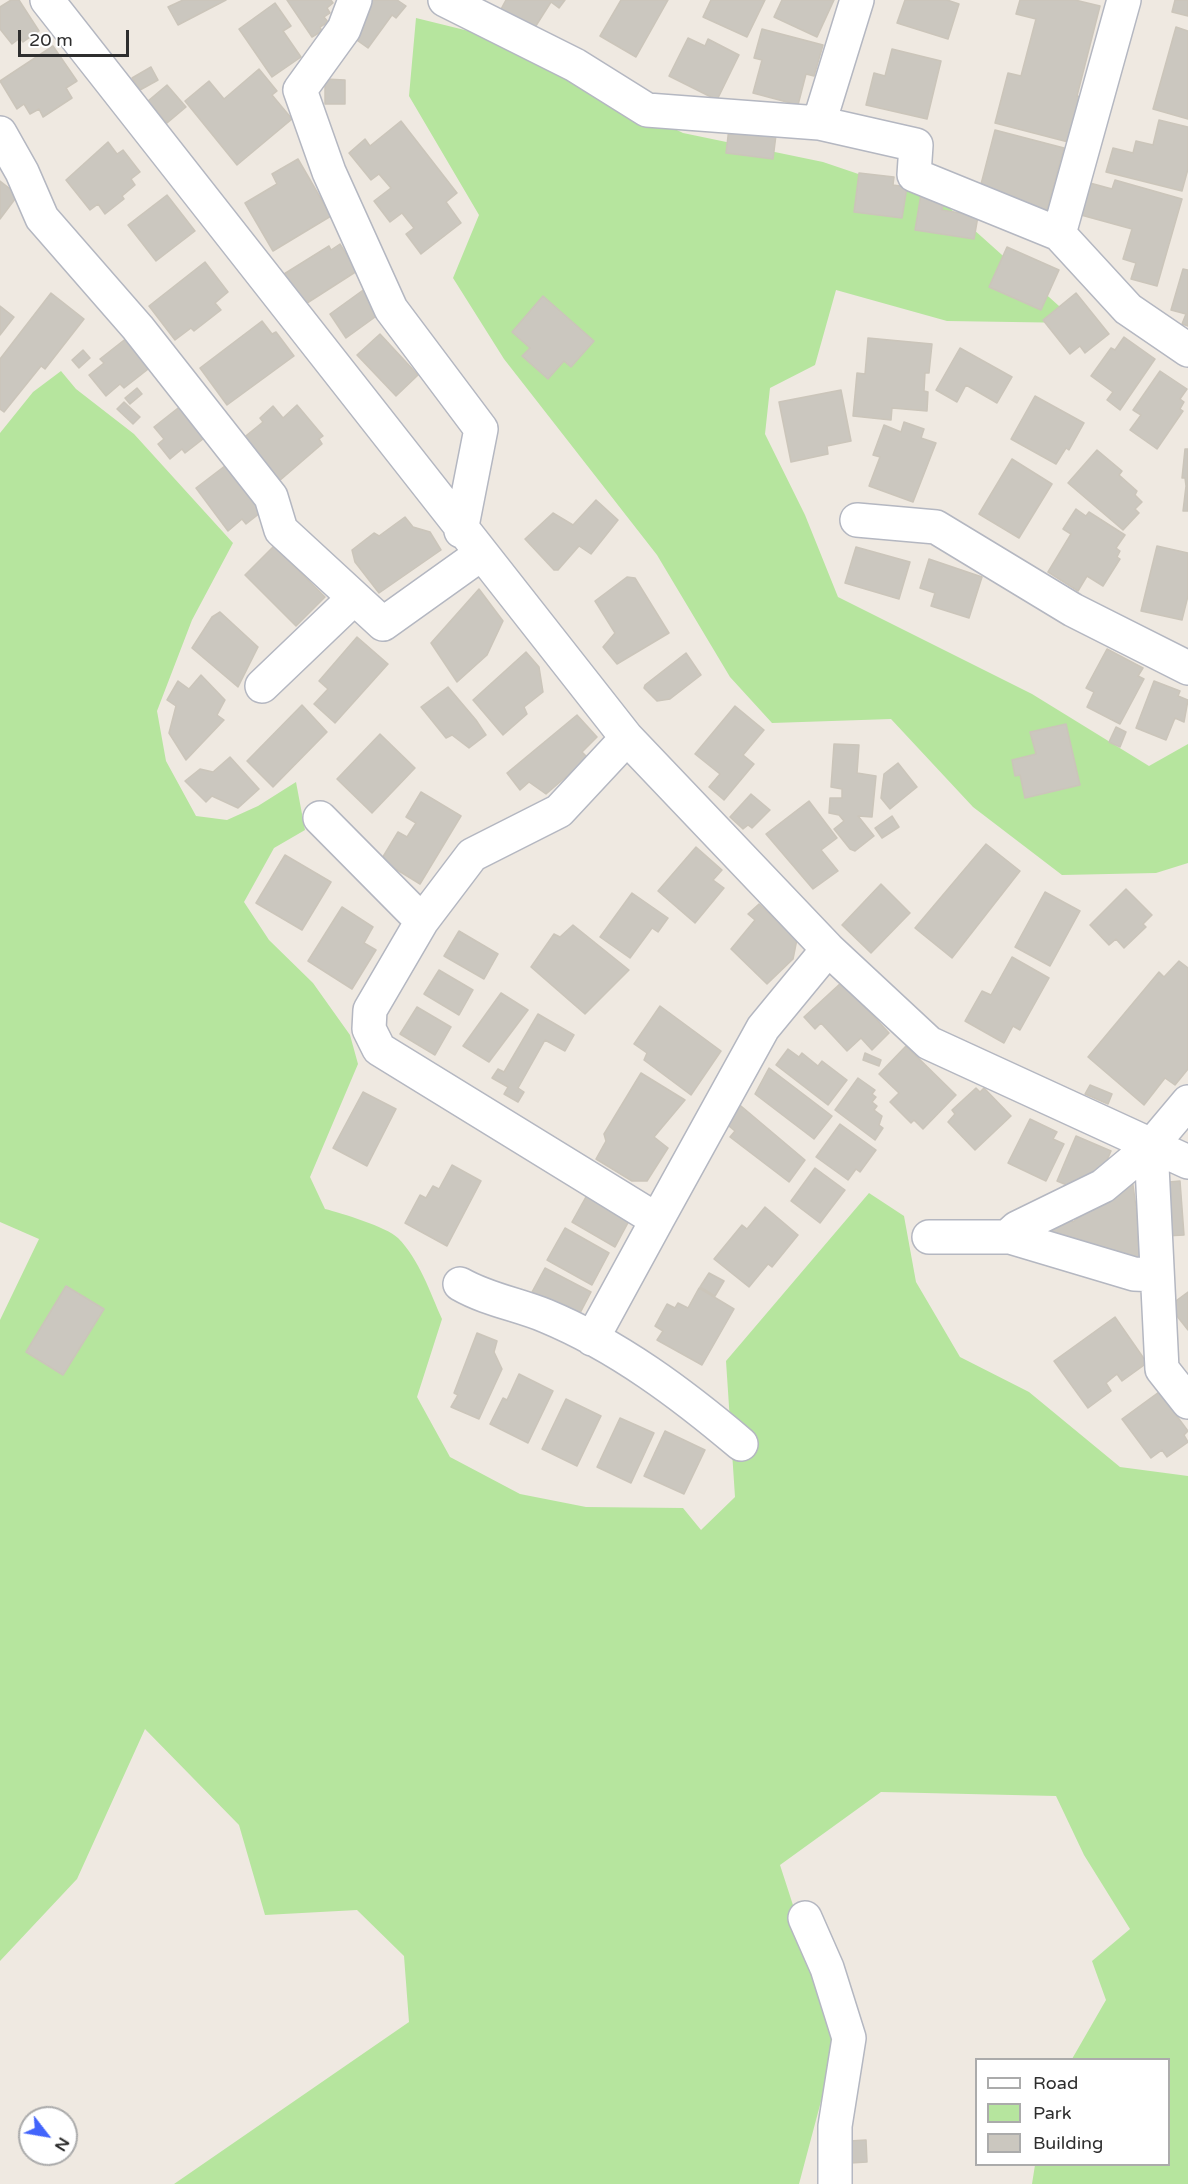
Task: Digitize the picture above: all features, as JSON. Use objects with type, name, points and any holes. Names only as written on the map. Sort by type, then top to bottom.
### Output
[{"type":"street","points":[[47,0],[217,218],[345,376],[471,543],[627,738],[828,950],[929,1043],[1188,1162]]},
{"type":"street","points":[[0,133],[22,172],[42,218],[138,328],[271,497],[281,530],[353,599],[383,624],[471,543],[481,429],[391,309],[329,172],[300,90],[344,30],[355,0]]},
{"type":"street","points":[[445,0],[575,65],[647,110],[819,123],[916,145],[914,175],[1059,234],[1128,309],[1188,350]]},
{"type":"street","points":[[819,123],[857,0]]},
{"type":"street","points":[[1059,234],[1125,0]]},
{"type":"street","points":[[857,520],[936,527],[1073,610],[1188,668]]},
{"type":"street","points":[[262,686],[353,599]]},
{"type":"street","points":[[627,738],[559,811],[472,855],[422,921],[370,1010],[369,1029],[379,1049],[657,1220]]},
{"type":"street","points":[[320,818],[422,921]]},
{"type":"street","points":[[592,1339],[763,1028],[828,950]]},
{"type":"street","points":[[1007,1237],[1017,1228],[1103,1186],[1151,1146],[1188,1102]]},
{"type":"street","points":[[1151,1146],[1162,1369],[1188,1402]]},
{"type":"street","points":[[929,1236],[1007,1237],[1031,1241],[1134,1274],[1157,1275]]},
{"type":"street","points":[[460,1284],[481,1296],[545,1315],[592,1339],[684,1396],[741,1444]]},
{"type":"street","points":[[805,1918],[827,1968],[849,2038],[835,2126],[835,2184]]},
{"type":"green space","points":[[416,18],[481,34],[683,133],[823,162],[944,203],[1078,323],[947,321],[836,290],[815,365],[770,388],[765,434],[805,515],[838,597],[1032,694],[1149,766],[1188,744],[1188,863],[1156,873],[1062,875],[973,807],[891,719],[772,723],[730,677],[657,555],[504,359],[453,278],[479,215],[409,96]]},
{"type":"green space","points":[[61,371],[76,389],[134,434],[233,543],[192,620],[157,711],[166,761],[196,816],[227,820],[258,806],[296,782],[305,830],[274,848],[244,902],[269,940],[313,983],[350,1035],[358,1064],[310,1177],[325,1209],[384,1229],[398,1238],[412,1256],[423,1276],[442,1319],[417,1397],[450,1457],[520,1494],[586,1507],[683,1508],[701,1530],[735,1497],[726,1361],[869,1193],[904,1216],[916,1282],[960,1357],[1029,1392],[1120,1467],[1188,1476],[1188,2184],[1032,2184],[1035,2166],[1170,2166],[1170,2058],[1073,2058],[1106,2000],[1092,1961],[1130,1929],[1084,1855],[1056,1796],[881,1792],[780,1865],[837,2041],[799,2184],[174,2184],[409,2022],[404,1956],[357,1910],[265,1915],[239,1825],[145,1729],[77,1879],[0,1961],[0,1320],[39,1239],[0,1222],[0,433],[33,392]]},
{"type":"building","points":[[11,0],[19,0],[39,31],[23,42],[20,38],[12,44],[0,29],[0,7]]},
{"type":"building","points":[[183,0],[226,0],[178,25],[168,7]]},
{"type":"building","points":[[287,0],[331,0],[333,3],[327,8],[330,13],[324,17],[328,22],[320,27],[322,31],[312,37]]},
{"type":"building","points":[[366,0],[397,0],[406,6],[396,18],[392,15],[368,48],[351,36]]},
{"type":"building","points":[[506,0],[565,0],[559,8],[551,2],[532,32],[500,11]]},
{"type":"building","points":[[621,0],[668,0],[636,57],[600,36]]},
{"type":"building","points":[[711,0],[765,0],[747,37],[703,17]]},
{"type":"building","points":[[782,0],[834,0],[817,37],[774,17]]},
{"type":"building","points":[[905,0],[947,0],[959,4],[948,39],[897,23]]},
{"type":"building","points":[[1020,0],[1075,0],[1100,6],[1077,96],[1084,98],[1072,143],[995,123],[1008,73],[1021,76],[1036,19],[1016,14]]},
{"type":"building","points":[[1175,0],[1188,0],[1188,16],[1172,12]]},
{"type":"building","points":[[275,3],[291,26],[283,31],[301,57],[272,77],[239,29]]},
{"type":"building","points":[[1176,27],[1188,31],[1188,119],[1153,109]]},
{"type":"building","points":[[762,29],[823,45],[814,76],[806,74],[798,105],[753,93],[762,60],[754,58]]},
{"type":"building","points":[[688,38],[705,46],[708,39],[739,55],[717,100],[669,76]]},
{"type":"building","points":[[53,46],[77,81],[66,88],[72,98],[43,117],[39,109],[30,114],[24,104],[17,109],[0,81]]},
{"type":"building","points":[[892,49],[941,61],[927,119],[866,105],[874,73],[885,76]]},
{"type":"building","points":[[151,67],[158,80],[140,90],[132,78]]},
{"type":"building","points":[[259,69],[277,91],[272,95],[292,119],[237,165],[185,101],[209,81],[224,99]]},
{"type":"building","points":[[325,79],[345,80],[345,104],[325,104]]},
{"type":"building","points":[[167,85],[186,107],[167,123],[148,101]]},
{"type":"building","points":[[1159,120],[1188,127],[1188,169],[1182,191],[1106,172],[1113,148],[1133,153],[1136,141],[1153,145]]},
{"type":"building","points":[[401,121],[457,193],[446,202],[461,223],[421,254],[406,234],[414,228],[402,213],[390,222],[374,201],[391,188],[379,174],[371,180],[349,153],[365,139],[370,146]]},
{"type":"building","points":[[729,128],[776,135],[773,159],[726,153]]},
{"type":"building","points":[[995,130],[1064,148],[1047,210],[979,192]]},
{"type":"building","points":[[108,142],[117,154],[123,150],[140,172],[131,179],[135,185],[122,196],[124,199],[105,214],[98,204],[90,210],[66,180]]},
{"type":"building","points":[[298,159],[331,216],[273,251],[245,203],[277,184],[272,174]]},
{"type":"building","points":[[859,173],[894,177],[893,185],[907,187],[902,218],[854,212]]},
{"type":"building","points":[[1115,180],[1182,199],[1157,286],[1131,279],[1136,263],[1123,259],[1132,229],[1081,215],[1090,183],[1112,189]]},
{"type":"building","points":[[0,181],[18,195],[0,219]]},
{"type":"building","points":[[921,194],[944,197],[942,210],[978,216],[974,239],[915,230]]},
{"type":"building","points":[[167,195],[195,231],[156,261],[128,225]]},
{"type":"building","points":[[340,244],[357,271],[304,305],[284,274],[329,246],[331,250]]},
{"type":"building","points":[[1007,247],[1059,270],[1041,310],[989,287]]},
{"type":"building","points":[[205,262],[228,292],[215,303],[221,310],[194,331],[191,328],[175,340],[149,306]]},
{"type":"building","points":[[1183,269],[1188,270],[1188,326],[1182,324],[1186,314],[1171,310]]},
{"type":"building","points":[[366,288],[382,312],[346,338],[330,314]]},
{"type":"building","points":[[51,293],[84,319],[45,369],[41,366],[4,412],[0,409],[0,359]]},
{"type":"building","points":[[1076,293],[1109,334],[1085,353],[1080,346],[1070,354],[1043,320]]},
{"type":"building","points":[[543,296],[594,341],[571,367],[564,361],[548,379],[522,356],[530,348],[512,332]]},
{"type":"building","points":[[0,306],[14,317],[0,335]]},
{"type":"building","points":[[262,321],[272,334],[276,332],[294,356],[227,405],[200,368]]},
{"type":"building","points":[[380,334],[418,375],[396,396],[357,355]]},
{"type":"building","points":[[128,337],[152,366],[124,388],[120,384],[106,396],[89,375],[104,363],[100,359]]},
{"type":"building","points":[[1124,337],[1155,359],[1120,410],[1107,400],[1113,392],[1091,376],[1111,348],[1115,350]]},
{"type":"building","points":[[868,338],[932,344],[929,373],[925,373],[924,391],[928,392],[927,411],[892,408],[891,420],[853,416],[857,373],[865,374]]},
{"type":"building","points":[[960,348],[1012,377],[997,403],[966,385],[957,402],[936,390]]},
{"type":"building","points":[[83,350],[90,358],[79,368],[72,360]]},
{"type":"building","points":[[1160,371],[1187,389],[1180,399],[1184,402],[1180,409],[1183,411],[1157,449],[1130,430],[1141,415],[1133,410]]},
{"type":"building","points":[[137,388],[142,394],[130,404],[125,398]]},
{"type":"building","points":[[841,390],[851,441],[827,446],[828,454],[791,462],[779,402]]},
{"type":"building","points":[[1035,396],[1084,423],[1069,450],[1066,448],[1056,464],[1011,439]]},
{"type":"building","points":[[187,401],[212,432],[185,453],[182,449],[170,459],[158,444],[164,439],[154,427]]},
{"type":"building","points":[[124,402],[140,417],[133,424],[117,409]]},
{"type":"building","points":[[297,405],[323,436],[319,439],[322,444],[271,488],[242,439],[263,422],[260,418],[273,406],[283,418]]},
{"type":"building","points":[[904,422],[924,429],[921,438],[936,443],[913,502],[869,486],[880,457],[873,455],[884,425],[901,432]]},
{"type":"building","points":[[1185,449],[1188,449],[1188,511],[1183,511],[1186,486],[1185,478],[1182,478]]},
{"type":"building","points":[[1097,450],[1122,471],[1119,475],[1137,491],[1135,495],[1142,502],[1135,509],[1139,513],[1123,530],[1068,483]]},
{"type":"building","points":[[234,459],[269,506],[246,524],[242,519],[228,531],[196,488]]},
{"type":"building","points":[[1012,459],[1052,484],[1019,538],[979,514]]},
{"type":"building","points":[[596,500],[618,520],[591,554],[579,546],[558,570],[554,570],[525,539],[553,513],[573,525]]},
{"type":"building","points":[[1076,509],[1086,516],[1089,512],[1125,535],[1116,548],[1120,551],[1117,557],[1120,559],[1103,586],[1087,576],[1078,591],[1048,572],[1071,534],[1063,529]]},
{"type":"building","points":[[405,517],[413,527],[430,532],[441,550],[379,593],[355,562],[352,550],[374,533],[379,536]]},
{"type":"building","points":[[274,546],[325,597],[296,626],[245,575]]},
{"type":"building","points":[[1157,546],[1188,553],[1188,596],[1182,620],[1141,611]]},
{"type":"building","points":[[856,547],[910,562],[899,599],[845,583]]},
{"type":"building","points":[[929,559],[982,577],[969,618],[931,606],[935,593],[920,588]]},
{"type":"building","points":[[627,577],[635,578],[669,633],[617,664],[603,647],[615,633],[595,601]]},
{"type":"building","points":[[479,589],[503,621],[487,655],[457,682],[431,643]]},
{"type":"building","points":[[220,612],[258,647],[238,687],[192,648],[212,617]]},
{"type":"building","points":[[357,637],[388,664],[335,723],[314,704],[328,689],[319,681]]},
{"type":"building","points":[[1107,649],[1143,668],[1138,676],[1144,679],[1120,724],[1087,707],[1094,692],[1086,688]]},
{"type":"building","points":[[526,652],[539,667],[543,692],[524,707],[527,714],[503,735],[473,700]]},
{"type":"building","points":[[686,653],[701,675],[670,699],[657,701],[644,688],[645,685]]},
{"type":"building","points":[[201,675],[225,700],[217,715],[224,720],[186,760],[169,733],[176,706],[167,700],[178,681],[189,689]]},
{"type":"building","points":[[1154,681],[1180,691],[1178,696],[1188,700],[1184,722],[1175,718],[1166,740],[1136,728]]},
{"type":"building","points":[[448,687],[486,735],[469,748],[452,735],[446,738],[421,707]]},
{"type":"building","points":[[302,705],[327,732],[273,787],[247,761]]},
{"type":"building","points":[[735,706],[764,730],[743,755],[754,764],[724,800],[709,787],[720,774],[695,754]]},
{"type":"building","points":[[577,715],[597,737],[582,752],[588,758],[546,794],[529,782],[520,790],[507,773]]},
{"type":"building","points":[[1066,724],[1080,785],[1025,798],[1020,775],[1015,776],[1012,760],[1036,754],[1030,732]]},
{"type":"building","points":[[1116,727],[1126,732],[1120,747],[1109,742]]},
{"type":"building","points":[[380,734],[415,768],[372,813],[337,779]]},
{"type":"building","points":[[834,744],[859,745],[857,773],[876,776],[872,817],[858,816],[874,836],[855,851],[850,849],[834,829],[844,821],[839,815],[829,813],[830,798],[842,798],[842,789],[831,787]]},
{"type":"building","points":[[230,757],[259,789],[238,808],[212,796],[206,802],[185,781],[200,769],[213,772]]},
{"type":"building","points":[[898,763],[917,787],[890,809],[881,798],[884,774]]},
{"type":"building","points":[[421,792],[461,816],[420,884],[381,860],[398,832],[407,837],[416,823],[406,817]]},
{"type":"building","points":[[751,794],[770,810],[752,828],[748,825],[743,829],[730,817]]},
{"type":"building","points":[[809,801],[837,838],[821,850],[838,871],[813,889],[766,834]]},
{"type":"building","points":[[892,816],[899,827],[882,838],[875,828]]},
{"type":"building","points":[[986,844],[1020,871],[952,958],[915,928]]},
{"type":"building","points":[[696,847],[722,870],[713,880],[724,888],[695,923],[658,891]]},
{"type":"building","points":[[285,855],[331,882],[302,930],[256,903]]},
{"type":"building","points":[[881,884],[910,913],[871,953],[842,925]]},
{"type":"building","points":[[1126,889],[1152,915],[1143,924],[1146,927],[1124,948],[1116,939],[1109,945],[1090,925]]},
{"type":"building","points":[[1045,892],[1080,911],[1050,966],[1015,947]]},
{"type":"building","points":[[632,893],[668,918],[658,932],[652,928],[630,958],[600,937]]},
{"type":"building","points":[[759,904],[797,939],[793,959],[767,984],[731,949],[755,920],[748,914]]},
{"type":"building","points":[[342,907],[373,927],[364,943],[376,950],[352,989],[308,961]]},
{"type":"building","points":[[573,925],[629,970],[585,1014],[531,967],[554,934],[560,937]]},
{"type":"building","points":[[459,931],[498,954],[484,979],[444,956]]},
{"type":"building","points":[[1012,957],[1049,978],[1020,1030],[1013,1026],[1004,1043],[965,1021],[982,991],[991,995]]},
{"type":"building","points":[[1179,961],[1188,968],[1188,1069],[1175,1085],[1165,1078],[1144,1105],[1088,1057],[1159,972],[1164,977]]},
{"type":"building","points":[[439,970],[473,990],[459,1015],[424,994]]},
{"type":"building","points":[[842,982],[889,1033],[872,1050],[861,1038],[847,1051],[821,1023],[815,1029],[804,1017]]},
{"type":"building","points":[[501,993],[528,1010],[489,1062],[463,1046]]},
{"type":"building","points":[[660,1006],[721,1051],[691,1095],[644,1060],[647,1053],[634,1044]]},
{"type":"building","points":[[417,1007],[451,1027],[435,1055],[400,1034]]},
{"type":"building","points":[[538,1014],[574,1035],[565,1051],[545,1040],[518,1088],[524,1092],[518,1102],[504,1094],[508,1087],[492,1078],[498,1069],[504,1072]]},
{"type":"building","points":[[906,1046],[956,1095],[923,1129],[914,1120],[911,1123],[890,1102],[899,1093],[879,1074]]},
{"type":"building","points":[[788,1049],[799,1057],[802,1053],[818,1066],[822,1061],[847,1080],[828,1105],[776,1065]]},
{"type":"building","points":[[865,1053],[881,1060],[879,1066],[863,1060]]},
{"type":"building","points":[[769,1068],[832,1116],[814,1139],[755,1094]]},
{"type":"building","points":[[641,1073],[685,1100],[654,1137],[668,1148],[647,1181],[632,1181],[596,1159],[606,1141],[604,1134]]},
{"type":"building","points":[[858,1078],[875,1090],[872,1094],[876,1097],[872,1102],[877,1106],[874,1110],[882,1116],[879,1125],[883,1128],[875,1140],[835,1110]]},
{"type":"building","points":[[1090,1085],[1112,1094],[1108,1104],[1085,1094]]},
{"type":"building","points":[[976,1088],[980,1092],[984,1088],[1011,1116],[975,1150],[948,1122],[955,1114],[952,1110]]},
{"type":"building","points":[[363,1092],[396,1109],[367,1166],[333,1148]]},
{"type":"building","points":[[735,1101],[805,1160],[789,1182],[730,1137],[735,1131],[724,1122]]},
{"type":"building","points":[[1030,1119],[1057,1132],[1053,1139],[1064,1144],[1046,1181],[1008,1163]]},
{"type":"building","points":[[840,1124],[876,1150],[860,1172],[856,1169],[848,1180],[816,1157]]},
{"type":"building","points":[[1076,1136],[1111,1151],[1101,1174],[1079,1190],[1057,1181]]},
{"type":"building","points":[[452,1165],[481,1181],[447,1246],[405,1223],[420,1195],[426,1198],[433,1186],[439,1189]]},
{"type":"building","points":[[815,1168],[845,1190],[820,1223],[791,1201]]},
{"type":"building","points":[[1131,1170],[1143,1260],[1031,1231],[1065,1215],[1073,1222],[1116,1187]]},
{"type":"building","points":[[1180,1181],[1184,1235],[1165,1236],[1157,1183]]},
{"type":"building","points":[[587,1195],[630,1219],[615,1247],[572,1222]]},
{"type":"building","points":[[765,1207],[798,1235],[772,1267],[768,1264],[749,1287],[714,1259],[742,1225],[747,1229]]},
{"type":"building","points":[[565,1228],[609,1253],[592,1285],[547,1260]]},
{"type":"building","points":[[545,1268],[591,1292],[578,1317],[532,1292]]},
{"type":"building","points":[[709,1273],[724,1281],[715,1296],[700,1287]]},
{"type":"building","points":[[66,1286],[104,1309],[63,1375],[26,1352]]},
{"type":"building","points":[[699,1288],[734,1309],[702,1365],[657,1340],[663,1331],[655,1326],[667,1304],[675,1308],[678,1303],[688,1308]]},
{"type":"building","points":[[1188,1292],[1188,1330],[1169,1306]]},
{"type":"building","points":[[1115,1317],[1147,1363],[1122,1381],[1117,1374],[1106,1383],[1111,1391],[1088,1408],[1054,1361]]},
{"type":"building","points":[[477,1333],[497,1341],[494,1352],[502,1369],[479,1419],[451,1407],[458,1395],[454,1393]]},
{"type":"building","points":[[519,1374],[553,1391],[528,1443],[490,1424],[503,1398],[507,1400]]},
{"type":"building","points":[[1159,1392],[1188,1431],[1184,1435],[1188,1442],[1167,1457],[1162,1450],[1151,1458],[1122,1419]]},
{"type":"building","points":[[566,1399],[601,1416],[577,1466],[542,1449]]},
{"type":"building","points":[[620,1418],[654,1433],[631,1483],[597,1467]]},
{"type":"building","points":[[665,1431],[705,1450],[684,1494],[644,1476]]},
{"type":"building","points":[[866,2140],[867,2162],[850,2163],[849,2141]]}]
